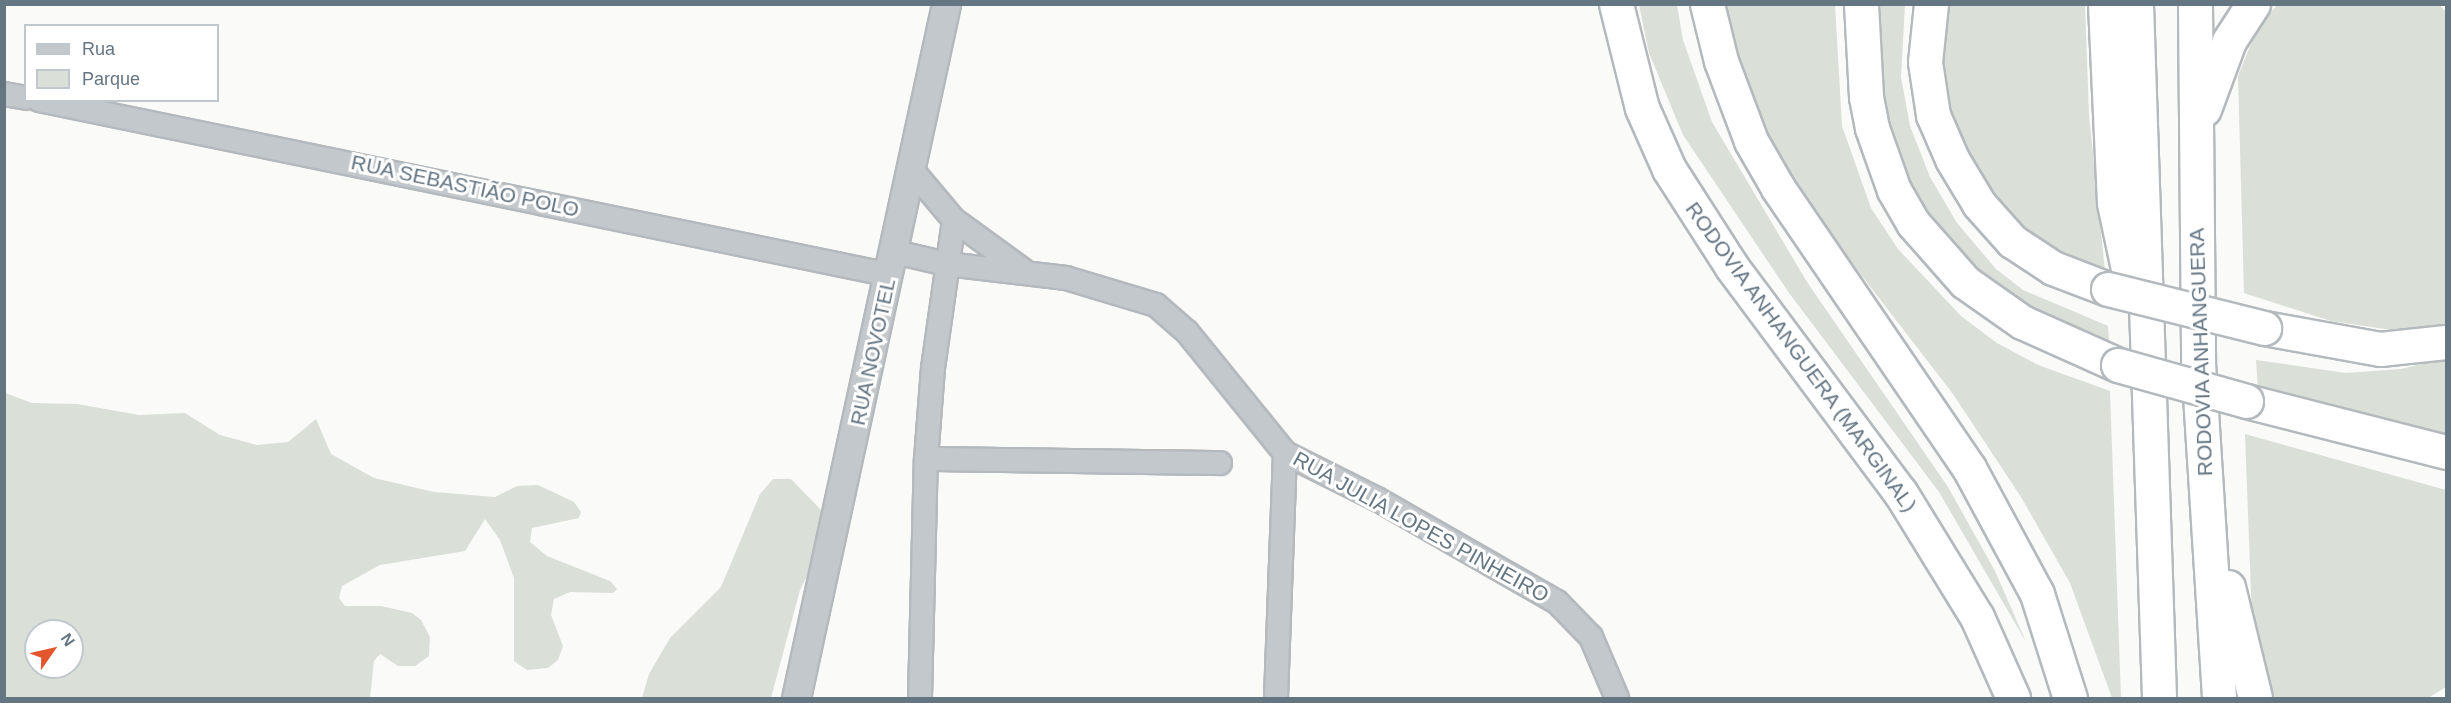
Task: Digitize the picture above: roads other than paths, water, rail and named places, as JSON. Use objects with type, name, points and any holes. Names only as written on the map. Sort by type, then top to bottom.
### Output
[{"type":"highway","name":"RODOVIA ANHANGUERA (MARGINAL)","points":[[1616,4],[1642,108],[1669,169],[1732,267],[1900,492],[1977,617],[2013,699]]},
{"type":"highway","points":[[1707,4],[1721,61],[1751,141],[1778,188],[1969,468],[2037,594],[2070,699]]},
{"type":"highway","points":[[1861,4],[1866,97],[1872,128],[1894,190],[1913,223],[1965,282],[2022,322],[2118,365],[2246,401],[2446,452]]},
{"type":"highway","points":[[1931,4],[1925,62],[1933,114],[1952,159],[1974,195],[2012,242],[2052,268],[2108,289],[2264,328],[2380,349],[2446,342]]},
{"type":"highway","points":[[2105,4],[2114,203],[2148,345]]},
{"type":"highway","points":[[2136,4],[2159,699]]},
{"type":"highway","name":"RODOVIA ANHANGUERA","points":[[2195,4],[2198,363],[2219,699]]},
{"type":"highway","points":[[2197,128],[2229,41],[2253,4]]},
{"type":"highway","points":[[2204,471],[2255,699]]},
{"type":"street","name":"RUA NOVOTEL","points":[[796,699],[892,263],[946,4]]},
{"type":"street","points":[[4,94],[24,98]]},
{"type":"street","name":"RUA SEBASTIÃO POLO","points":[[49,102],[892,263]]},
{"type":"street","name":"RUA JULIA LOPES PINHEIRO","points":[[912,170],[954,220],[1025,271]]},
{"type":"street","points":[[920,699],[926,459],[947,264],[954,220]]},
{"type":"street","name":"RUA JULIA LOPES PINHEIRO","points":[[892,263],[947,264],[1025,271],[1066,278],[1156,305],[1187,332],[1285,453],[1377,499],[1557,602],[1591,637],[1617,699]]},
{"type":"street","points":[[1276,699],[1285,453]]},
{"type":"street","points":[[926,459],[1220,463]]}]
